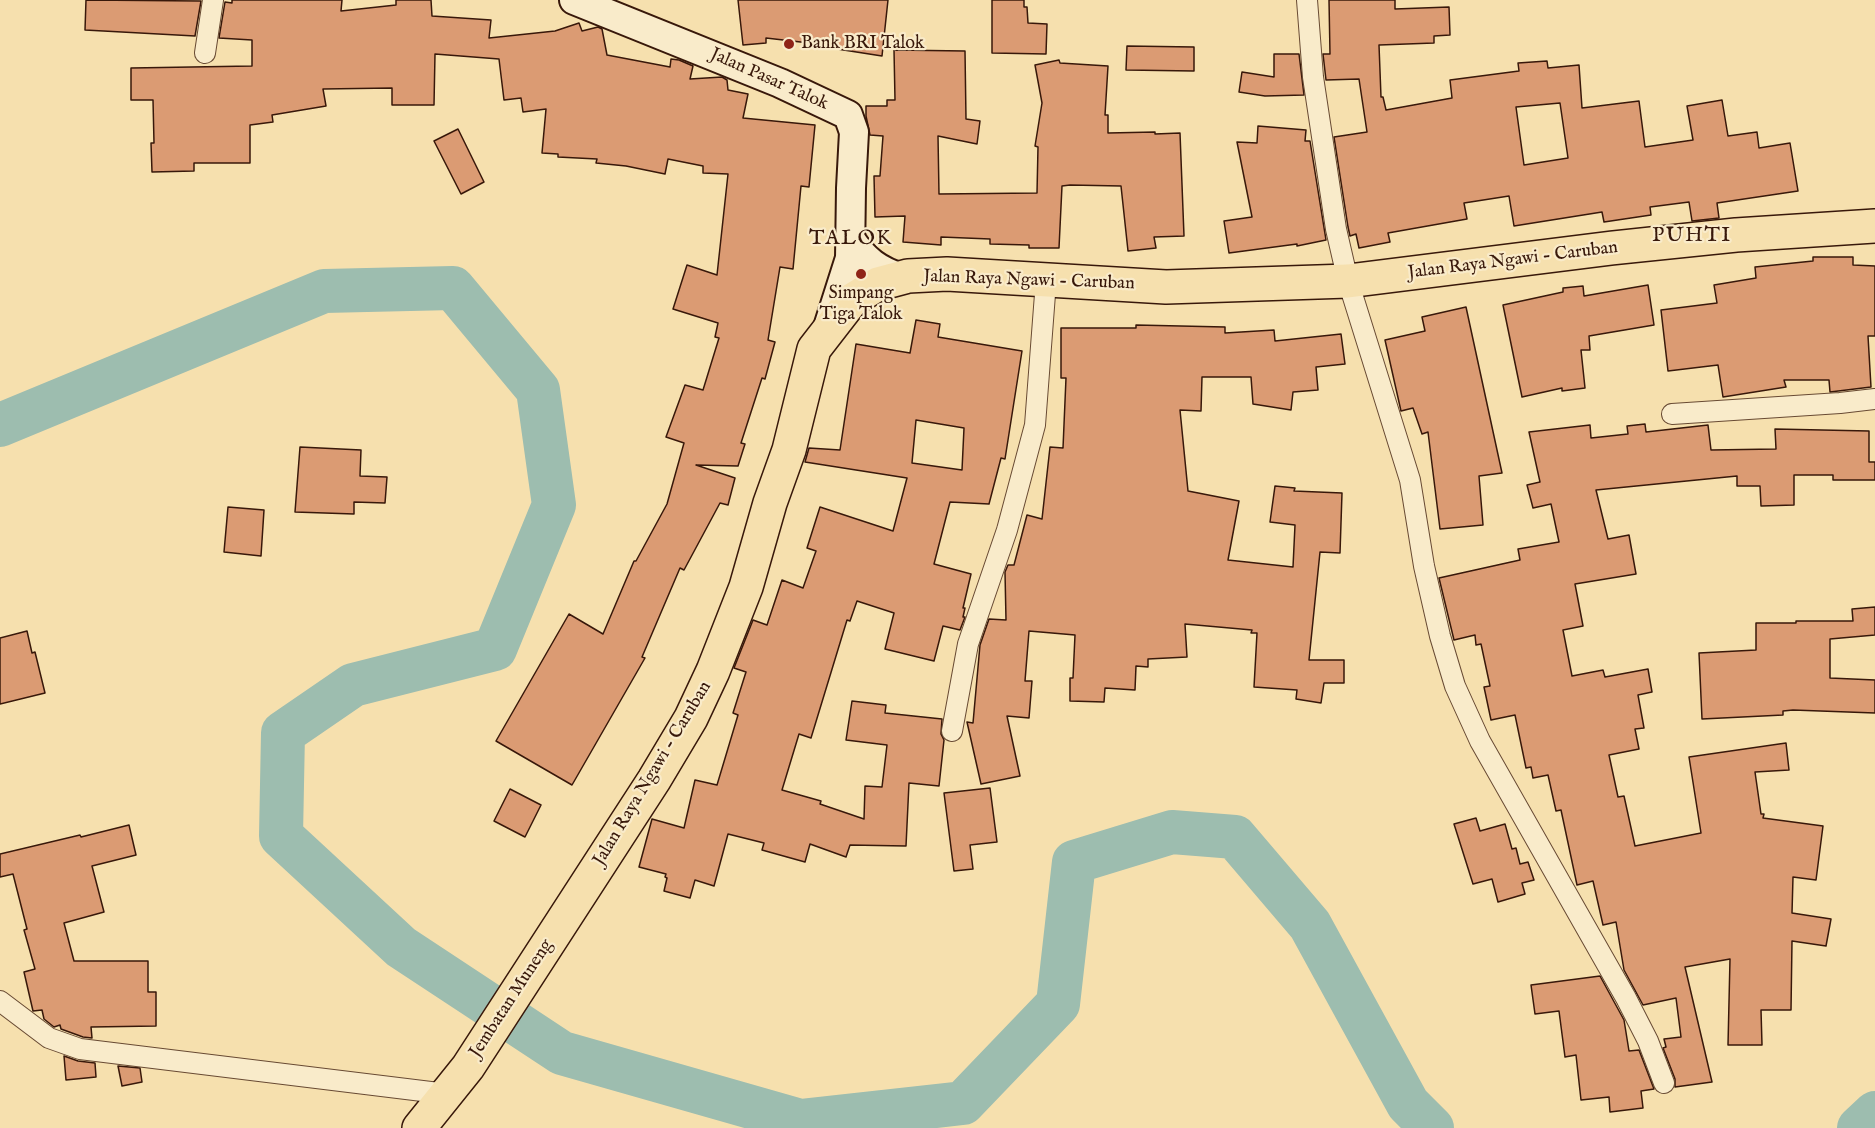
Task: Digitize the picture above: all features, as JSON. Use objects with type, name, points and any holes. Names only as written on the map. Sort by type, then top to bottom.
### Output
[{"type":"highway","name":"Jalan Raya Ngawi - Caruban","points":[[557,930],[654,780],[691,718],[713,671],[746,587],[770,503],[789,450],[814,349],[852,300],[878,284],[902,278],[947,274],[1166,287],[1348,281],[1646,244],[1736,235],[1875,226]]},
{"type":"highway","name":"Jembatan Muneng","points":[[447,1094],[468,1067],[557,930]]},
{"type":"highway","points":[[419,1128],[447,1094]]},
{"type":"main road","name":"Jalan Pasar Talok","points":[[574,0],[780,83],[848,115],[854,132],[850,258],[826,333]]},
{"type":"main road","points":[[851,240],[859,252],[877,268],[902,278]]},
{"type":"street","points":[[205,53],[213,0]]},
{"type":"street","points":[[1307,0],[1315,88],[1336,229],[1348,281],[1410,480],[1424,566],[1440,636],[1455,686],[1480,741],[1626,998],[1648,1041],[1664,1083]]},
{"type":"street","points":[[952,731],[968,644],[1007,530],[1035,425],[1046,281]]},
{"type":"street","points":[[1672,414],[1875,399]]},
{"type":"street","points":[[0,1001],[49,1038],[80,1049],[447,1094]]},
{"type":"building","points":[[86,0],[201,1],[195,36],[85,30]]},
{"type":"building","points":[[232,0],[342,0],[341,11],[396,5],[396,0],[431,0],[432,16],[491,20],[489,38],[555,31],[579,23],[582,31],[598,27],[602,29],[607,55],[670,67],[671,59],[679,60],[693,66],[690,79],[722,77],[727,80],[728,90],[748,94],[743,118],[815,125],[809,187],[801,186],[793,269],[780,267],[768,340],[775,342],[765,379],[762,378],[741,443],[745,444],[738,466],[696,465],[735,478],[728,505],[720,503],[684,570],[680,568],[642,657],[645,658],[572,785],[496,741],[569,614],[603,634],[634,561],[667,504],[684,443],[666,437],[685,385],[703,390],[719,338],[715,337],[718,323],[673,309],[687,265],[717,275],[728,174],[703,173],[703,166],[668,159],[665,174],[596,163],[597,159],[558,157],[558,154],[542,153],[546,109],[523,112],[521,98],[504,100],[499,59],[435,54],[434,105],[392,105],[392,88],[323,89],[326,106],[272,115],[273,122],[250,125],[250,163],[194,163],[194,171],[152,172],[153,100],[131,100],[131,68],[252,66],[252,40],[219,38],[225,2],[232,3]]},
{"type":"building","points":[[738,0],[888,0],[882,56],[818,46],[818,44],[766,38],[766,43],[743,45]]},
{"type":"building","points":[[992,0],[1024,0],[1028,23],[1047,24],[1046,54],[992,53]]},
{"type":"building","points":[[1329,0],[1395,0],[1395,9],[1449,7],[1450,35],[1434,36],[1434,43],[1379,45],[1381,97],[1383,97],[1386,110],[1452,98],[1450,80],[1519,71],[1518,63],[1547,61],[1548,68],[1579,65],[1582,108],[1639,101],[1645,147],[1693,140],[1687,106],[1722,100],[1728,136],[1757,132],[1759,148],[1790,143],[1798,191],[1717,203],[1719,218],[1692,221],[1689,202],[1650,207],[1651,215],[1604,222],[1602,212],[1514,226],[1509,196],[1464,203],[1467,219],[1388,233],[1390,242],[1359,248],[1356,234],[1350,236],[1334,137],[1367,132],[1359,79],[1326,80],[1323,54],[1330,54]],"holes":[[[1560,103],[1568,158],[1524,165],[1516,107]]]},
{"type":"building","points":[[1127,46],[1194,47],[1194,71],[1126,70]]},
{"type":"building","points":[[894,50],[965,51],[966,119],[980,121],[977,144],[938,136],[939,194],[1037,193],[1038,147],[1035,146],[1042,103],[1035,65],[1059,60],[1060,63],[1108,66],[1105,115],[1108,115],[1108,133],[1180,133],[1184,236],[1154,237],[1156,248],[1128,251],[1121,186],[1070,185],[1062,186],[1059,248],[1029,248],[1029,245],[990,244],[990,239],[941,237],[941,245],[903,242],[905,216],[875,217],[874,176],[880,176],[883,136],[870,135],[866,116],[866,106],[887,106],[887,100],[895,100]]},
{"type":"building","points":[[1274,54],[1299,54],[1304,95],[1265,96],[1239,92],[1242,72],[1274,77]]},
{"type":"building","points":[[1258,126],[1306,130],[1305,141],[1310,141],[1326,240],[1297,246],[1297,244],[1229,253],[1224,221],[1252,217],[1237,142],[1257,143]]},
{"type":"building","points":[[458,129],[484,182],[461,194],[434,141]]},
{"type":"building","points":[[1813,257],[1853,257],[1853,265],[1875,266],[1875,336],[1868,336],[1871,387],[1830,392],[1829,380],[1784,380],[1786,387],[1723,397],[1718,365],[1668,371],[1661,310],[1717,303],[1714,285],[1756,278],[1755,267],[1813,261]]},
{"type":"building","points":[[1648,285],[1654,325],[1589,336],[1590,350],[1581,350],[1585,388],[1562,391],[1562,388],[1522,397],[1503,305],[1563,292],[1563,288],[1583,286],[1584,296]]},
{"type":"building","points":[[1466,307],[1502,473],[1479,476],[1483,525],[1440,529],[1428,432],[1422,434],[1413,408],[1401,411],[1385,340],[1425,331],[1422,317]]},
{"type":"building","points":[[916,320],[940,324],[938,337],[1022,351],[1005,459],[1001,458],[989,504],[950,502],[934,564],[971,574],[963,608],[965,608],[963,617],[965,617],[960,630],[943,626],[934,661],[885,649],[894,613],[857,601],[850,621],[847,620],[811,738],[799,734],[782,790],[821,801],[820,804],[864,819],[865,786],[882,787],[887,745],[846,740],[852,701],[886,705],[885,713],[942,719],[941,734],[944,740],[939,786],[909,783],[906,846],[850,845],[846,857],[810,844],[805,862],[762,850],[764,843],[728,834],[714,886],[695,880],[690,898],[664,891],[666,874],[639,867],[652,819],[684,828],[695,780],[717,785],[738,715],[733,713],[746,672],[734,668],[753,620],[767,625],[782,580],[803,588],[816,551],[807,548],[820,507],[893,531],[907,478],[805,462],[809,448],[840,450],[856,344],[910,353]],"holes":[[[916,420],[964,428],[962,470],[912,463]]]},
{"type":"building","points":[[1136,325],[1225,327],[1225,333],[1274,330],[1275,341],[1341,334],[1345,364],[1316,367],[1318,390],[1293,392],[1291,410],[1253,404],[1251,377],[1202,377],[1201,411],[1180,410],[1188,491],[1239,501],[1228,560],[1293,567],[1295,525],[1270,522],[1275,486],[1295,488],[1294,491],[1342,493],[1340,553],[1320,552],[1309,660],[1344,660],[1344,683],[1324,683],[1321,703],[1296,699],[1297,690],[1254,687],[1257,633],[1251,633],[1252,630],[1185,624],[1187,657],[1148,659],[1148,667],[1136,666],[1135,690],[1105,688],[1104,702],[1070,701],[1075,635],[1029,631],[1025,681],[1032,681],[1029,718],[1007,716],[1020,776],[981,784],[967,722],[973,723],[980,645],[989,619],[1006,620],[1005,572],[1008,565],[1014,565],[1027,515],[1042,519],[1050,447],[1063,448],[1066,378],[1061,378],[1061,328],[1136,328]]},
{"type":"building","points":[[1645,424],[1646,432],[1708,425],[1711,450],[1776,449],[1775,429],[1869,431],[1869,462],[1875,462],[1875,480],[1833,480],[1833,475],[1794,475],[1794,505],[1761,506],[1760,486],[1737,486],[1737,476],[1596,490],[1608,539],[1629,535],[1636,574],[1575,584],[1583,626],[1563,630],[1572,676],[1603,670],[1605,677],[1648,669],[1652,692],[1638,695],[1644,728],[1635,729],[1639,749],[1609,755],[1618,797],[1624,796],[1635,846],[1701,833],[1689,757],[1786,743],[1789,770],[1755,772],[1761,814],[1764,814],[1763,818],[1823,826],[1816,880],[1793,877],[1792,913],[1831,919],[1826,946],[1792,941],[1791,1010],[1761,1010],[1762,1045],[1728,1045],[1730,959],[1685,967],[1712,1082],[1675,1087],[1675,1079],[1663,1048],[1666,1047],[1664,1039],[1681,1037],[1676,998],[1643,1005],[1624,970],[1616,922],[1603,925],[1593,881],[1577,885],[1561,810],[1556,811],[1548,775],[1533,778],[1531,767],[1526,768],[1515,715],[1491,720],[1484,687],[1490,686],[1481,644],[1476,645],[1475,635],[1454,640],[1439,578],[1520,560],[1518,549],[1559,542],[1551,504],[1533,508],[1527,485],[1540,482],[1529,432],[1590,425],[1591,438],[1628,434],[1627,426]]},
{"type":"building","points":[[300,447],[361,450],[360,476],[387,477],[385,503],[354,502],[354,514],[295,512]]},
{"type":"building","points":[[228,507],[264,510],[261,556],[224,552]]},
{"type":"building","points":[[1875,607],[1875,635],[1830,639],[1830,678],[1875,680],[1875,713],[1793,710],[1783,711],[1783,715],[1702,719],[1699,653],[1756,650],[1756,623],[1853,621],[1852,609]]},
{"type":"building","points":[[27,631],[32,653],[35,652],[45,693],[0,704],[0,638]]},
{"type":"building","points":[[990,788],[997,842],[970,845],[973,869],[954,871],[944,793]]},
{"type":"building","points":[[510,789],[541,805],[525,837],[494,821]]},
{"type":"building","points":[[1476,818],[1480,831],[1505,824],[1512,849],[1516,848],[1520,864],[1528,862],[1534,880],[1522,883],[1525,894],[1498,902],[1492,879],[1473,884],[1454,824]]},
{"type":"building","points":[[129,825],[136,855],[92,866],[104,912],[64,923],[74,961],[148,961],[148,992],[156,992],[156,1026],[91,1027],[92,1038],[83,1037],[61,1029],[60,1025],[54,1027],[44,1019],[42,1010],[33,1011],[24,972],[35,969],[24,930],[27,929],[13,874],[0,877],[0,854]]},
{"type":"building","points":[[1600,976],[1624,1020],[1629,1051],[1639,1050],[1654,1089],[1641,1091],[1643,1108],[1610,1112],[1609,1097],[1581,1100],[1576,1055],[1565,1057],[1559,1011],[1535,1014],[1531,985]]},
{"type":"building","points":[[64,1056],[95,1063],[96,1077],[66,1080]]},
{"type":"building","points":[[118,1066],[140,1068],[142,1082],[122,1086]]},
{"type":"waterway","points":[[0,425],[324,291],[453,288],[538,390],[554,505],[495,649],[353,685],[283,733],[281,836],[401,947],[562,1053],[800,1121],[963,1103],[1058,1004],[1074,862],[1172,832],[1235,837],[1310,925],[1408,1104],[1432,1128]]},
{"type":"waterway","points":[[1859,1128],[1875,1113]]},
{"type":"place","name":"Bank BRI Talok","points":[[789,44]]},
{"type":"place","name":"Simpang Tiga Talok","points":[[861,274]]},
{"type":"district","name":"PUHTI","points":[[1692,237]]},
{"type":"district","name":"TALOK","points":[[851,240]]}]
